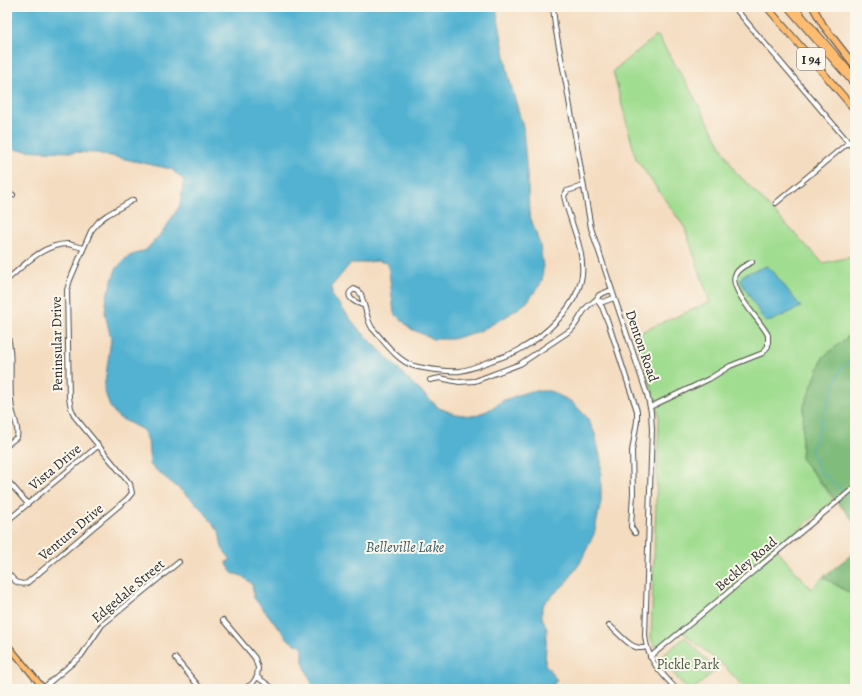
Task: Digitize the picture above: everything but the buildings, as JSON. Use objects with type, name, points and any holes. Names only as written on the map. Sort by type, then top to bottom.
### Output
[{"type":"highway","name":"I 94","points":[[767,7],[855,110]]},
{"type":"highway","name":"I 94","points":[[788,7],[855,85]]},
{"type":"highway","name":"I 94","points":[[794,7],[855,78]]},
{"type":"highway","points":[[813,7],[823,25],[855,66]]},
{"type":"main road","points":[[7,644],[44,688]]},
{"type":"street","points":[[548,7],[553,7]]},
{"type":"street","name":"Denton Road","points":[[553,7],[583,186],[593,235],[650,407],[652,430],[644,625],[646,647],[650,657],[676,689]]},
{"type":"street","points":[[734,7],[855,150]]},
{"type":"street","points":[[853,7],[855,15]]},
{"type":"street","points":[[776,203],[849,142]]},
{"type":"street","points":[[363,305],[372,328],[398,356],[414,366],[459,371],[484,364],[520,349],[538,338],[555,323],[572,302],[578,288],[582,275],[582,260],[564,196],[567,192],[583,186]]},
{"type":"street","points":[[7,192],[14,195]]},
{"type":"street","name":"Peninsular Drive","points":[[132,493],[130,484],[75,417],[71,408],[69,398],[67,290],[91,231],[99,221],[107,215],[133,200]]},
{"type":"street","points":[[7,280],[36,255],[45,250],[56,246],[69,244],[83,248]]},
{"type":"street","points":[[650,407],[709,379],[730,366],[758,356],[766,350],[769,342],[768,335],[738,293],[734,281],[734,276],[738,270],[752,262]]},
{"type":"street","points":[[430,380],[440,378],[459,382],[475,381],[520,364],[571,330],[577,324],[587,306],[597,300],[599,295],[611,290]]},
{"type":"street","points":[[597,300],[603,302],[614,298]]},
{"type":"street","points":[[597,300],[602,307],[609,325],[637,411],[637,421],[632,451],[633,493],[631,527],[635,533]]},
{"type":"street","points":[[7,333],[10,346],[11,402],[18,432],[17,437],[7,445]]},
{"type":"street","name":"Vista Drive","points":[[7,521],[98,446]]},
{"type":"street","points":[[7,480],[28,504]]},
{"type":"street","name":"Beckley Road","points":[[650,657],[855,487]]},
{"type":"street","name":"Ventura Drive","points":[[7,572],[14,580],[21,584],[27,582],[127,499],[132,493]]},
{"type":"street","name":"Edgedale Street","points":[[44,688],[81,656],[102,625],[178,562]]},
{"type":"street","points":[[223,620],[255,658],[258,668],[257,677],[252,684],[243,689]]},
{"type":"street","points":[[609,625],[635,647],[641,649],[646,647]]},
{"type":"street","points":[[175,658],[201,689]]},
{"type":"street","points":[[257,677],[274,689]]},
{"type":"green space","points":[[657,35],[683,77],[735,171],[823,263],[855,256],[855,331],[823,357],[804,406],[801,458],[834,500],[776,549],[811,589],[823,577],[855,596],[855,689],[746,689],[726,668],[680,630],[658,647],[654,646],[651,638],[659,417],[655,398],[634,335],[710,302],[685,228],[636,159],[613,71]]},
{"type":"green space","points":[[855,331],[855,523],[801,458],[804,406],[823,357]]},
{"type":"green space","points":[[855,552],[855,596],[823,577]]},
{"type":"green space","name":"Pickle Park","points":[[685,637],[716,670],[694,689],[687,689],[660,658]]},
{"type":"water","name":"Belleville Lake","points":[[7,7],[496,7],[509,78],[523,127],[529,213],[540,245],[543,267],[542,282],[527,302],[507,316],[480,331],[452,339],[433,339],[411,329],[394,313],[388,263],[377,261],[350,264],[332,286],[332,295],[356,326],[415,386],[439,408],[455,414],[473,416],[487,411],[504,400],[530,391],[550,391],[572,402],[587,417],[595,434],[601,460],[601,502],[594,534],[580,563],[565,584],[546,601],[542,607],[542,617],[547,629],[545,664],[557,680],[553,685],[558,688],[563,684],[569,689],[314,689],[303,662],[303,648],[301,645],[295,644],[289,640],[254,598],[252,584],[242,576],[232,573],[226,562],[231,560],[222,548],[219,531],[205,513],[188,496],[150,465],[148,440],[143,430],[118,417],[110,407],[104,389],[111,339],[105,313],[107,295],[116,269],[127,257],[146,250],[165,229],[180,205],[184,180],[171,169],[97,153],[17,150],[7,145]]},
{"type":"water","points":[[766,266],[772,270],[801,307],[771,321],[765,322],[740,280],[743,275]]},
{"type":"waterway","points":[[845,493],[819,470],[811,451],[840,370],[855,354]]},
{"type":"waterway","points":[[847,495],[855,503]]}]
